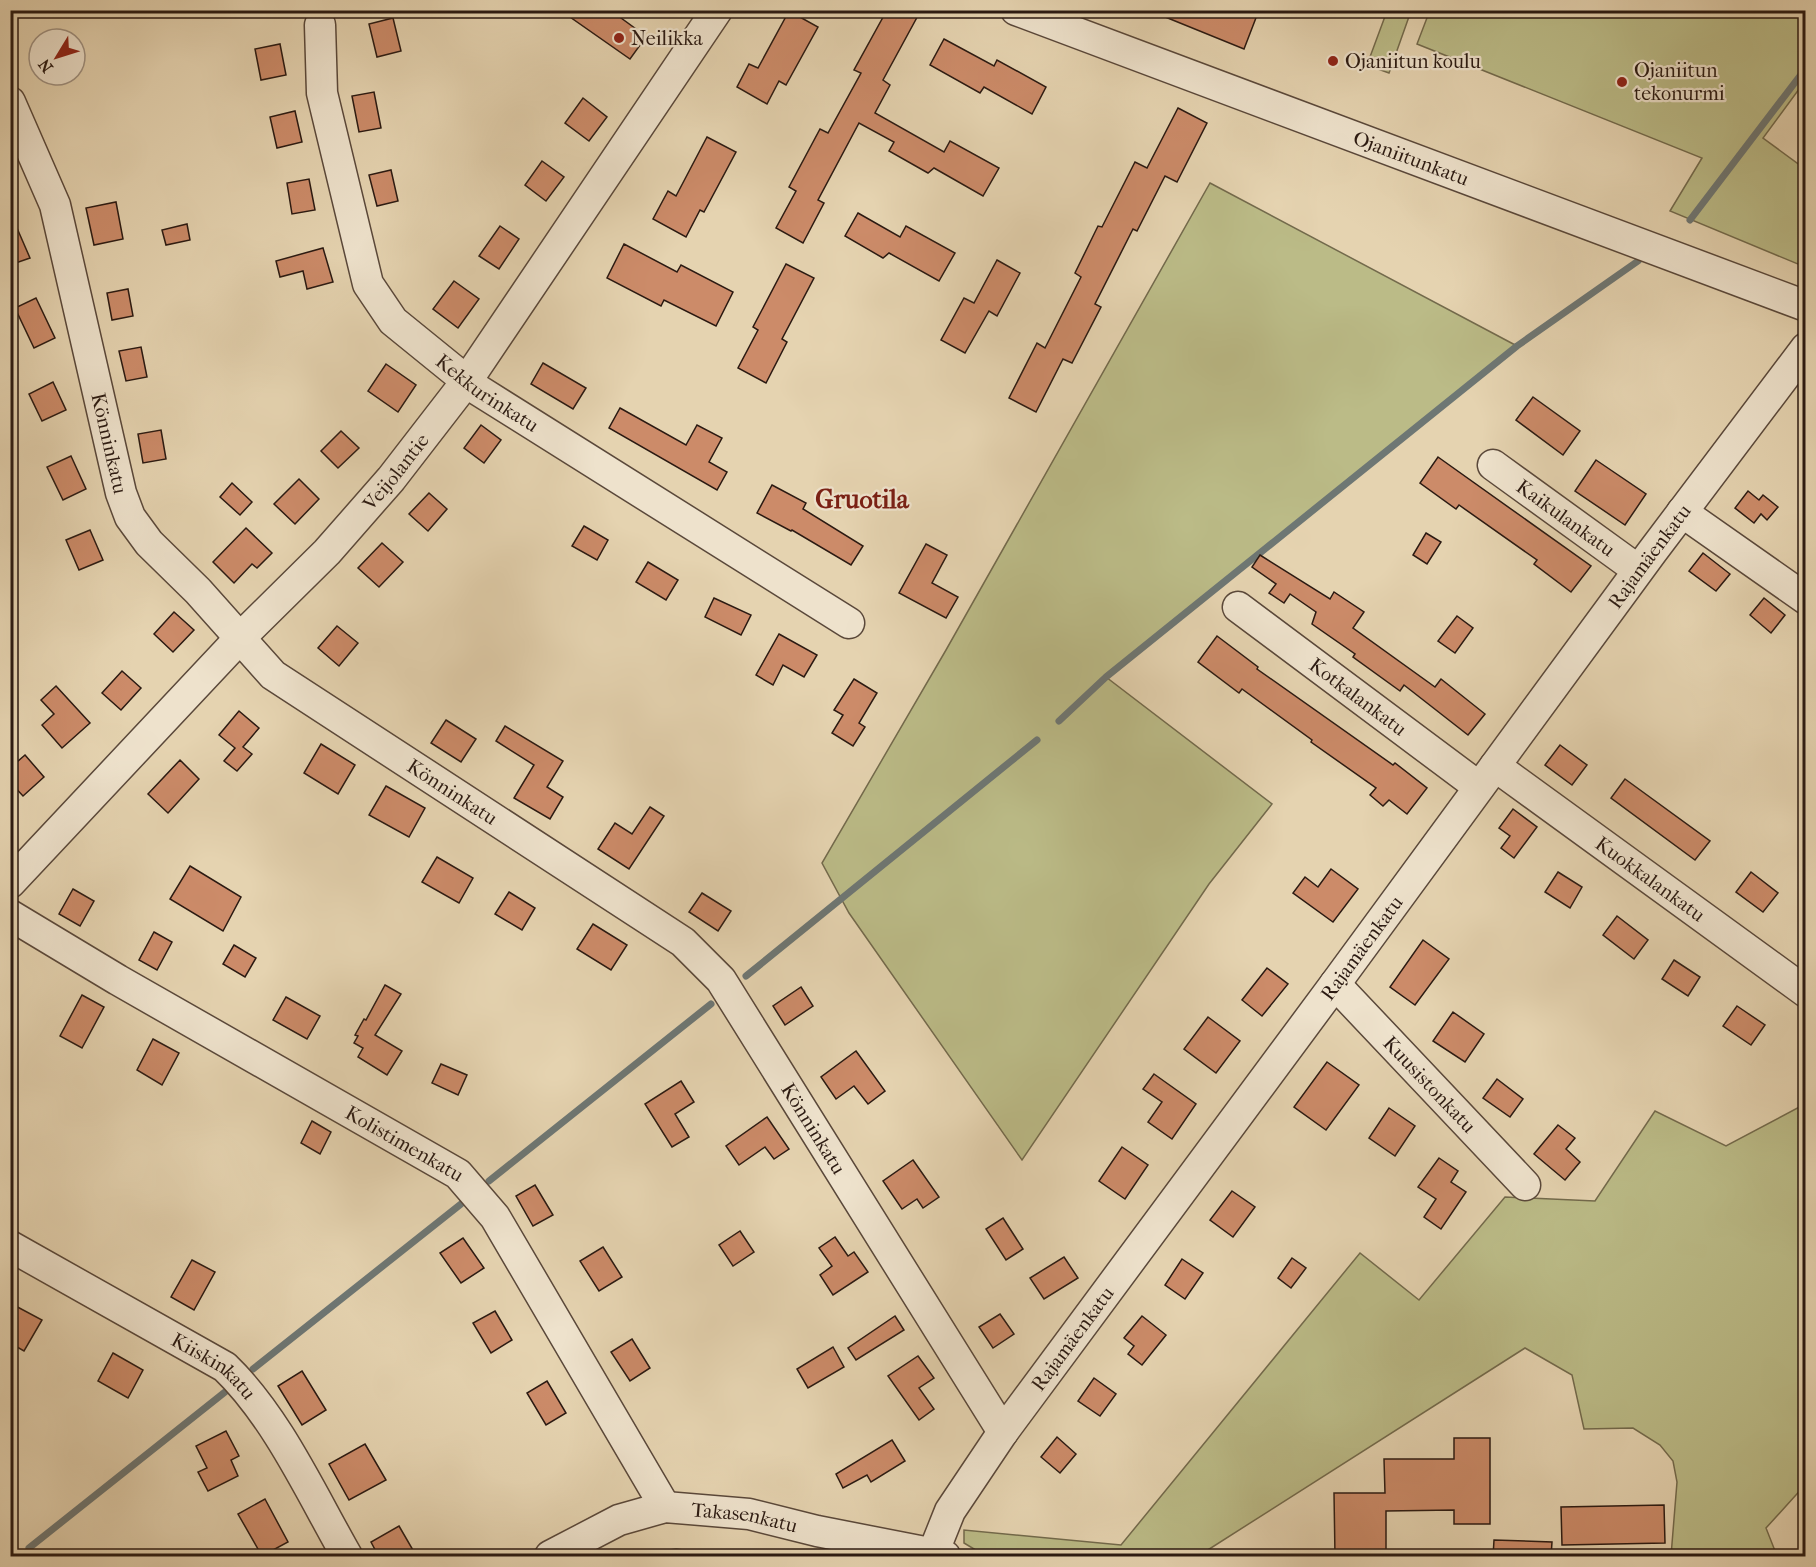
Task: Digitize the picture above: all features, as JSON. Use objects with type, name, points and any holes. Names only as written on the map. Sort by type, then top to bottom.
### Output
[{"type":"street","name":"Veijolantie","points":[[10,883],[241,637],[327,552],[384,487],[466,382],[717,10]]},
{"type":"street","name":"Ojaniitunkatu","points":[[1016,10],[1806,306]]},
{"type":"street","name":"Kekkurinkatu","points":[[320,25],[322,93],[368,284],[393,321],[466,382],[849,623]]},
{"type":"street","name":"Könninkatu","points":[[10,102],[56,205],[121,493],[130,517],[149,543],[198,591],[273,675],[683,942],[721,980],[1003,1432]]},
{"type":"street","name":"Rajamäenkatu","points":[[936,1556],[950,1510],[1003,1432],[1638,570],[1806,348]]},
{"type":"street","name":"Kaikulankatu","points":[[1493,465],[1638,570]]},
{"type":"street","points":[[1682,512],[1806,599]]},
{"type":"street","name":"Kotkalankatu","points":[[1238,606],[1487,776]]},
{"type":"street","name":"Kuokkalankatu","points":[[1487,776],[1806,992]]},
{"type":"street","name":"Kolistimenkatu","points":[[10,915],[118,980],[458,1174],[495,1217],[665,1507]]},
{"type":"street","name":"Kuusistonkatu","points":[[1335,984],[1525,1185]]},
{"type":"street","name":"Kiiskinkatu","points":[[10,1246],[225,1367],[240,1382],[269,1420],[348,1557]]},
{"type":"street","name":"Takasenkatu","points":[[550,1557],[619,1520],[665,1507],[749,1514],[936,1556]]},
{"type":"green space","points":[[1430,10],[1805,11],[1805,81],[1763,138],[1805,169],[1805,267],[1670,211],[1702,158],[1417,44]]},
{"type":"green space","points":[[1387,11],[1411,11],[1389,73],[1367,65]]},
{"type":"green space","points":[[1210,183],[1517,346],[1106,677],[1272,804],[1209,884],[1022,1160],[849,913],[822,863],[946,650]]},
{"type":"green space","points":[[1805,1104],[1805,1485],[1766,1528],[1777,1556],[1671,1556],[1677,1482],[1673,1461],[1660,1445],[1633,1428],[1584,1429],[1572,1375],[1525,1348],[1203,1553],[1203,1556],[1003,1556],[979,1552],[964,1543],[964,1530],[1121,1545],[1360,1253],[1419,1300],[1505,1197],[1595,1201],[1655,1111],[1726,1146]]},
{"type":"green space","points":[[676,1549],[730,1556],[631,1556]]},
{"type":"building","name":"Neilikka","points":[[560,10],[610,10],[636,29],[633,35],[643,41],[630,59]]},
{"type":"building","points":[[887,10],[921,10],[883,80],[890,85],[875,113],[944,152],[950,141],[999,168],[983,196],[934,168],[928,173],[889,151],[894,142],[859,123],[818,200],[824,203],[803,243],[776,228],[796,191],[789,187],[820,129],[828,133],[861,73],[854,70]]},
{"type":"building","points":[[1148,10],[1259,10],[1244,49]]},
{"type":"building","points":[[789,11],[818,27],[786,85],[779,81],[767,104],[737,87],[749,64],[758,68]]},
{"type":"building","points":[[393,18],[401,51],[377,57],[369,24]]},
{"type":"building","points":[[944,39],[994,66],[997,60],[1046,87],[1032,114],[984,87],[980,93],[930,65]]},
{"type":"building","points":[[280,44],[286,75],[261,80],[255,49]]},
{"type":"building","points":[[374,92],[381,128],[359,132],[352,96]]},
{"type":"building","points":[[583,98],[607,117],[589,141],[565,123]]},
{"type":"building","points":[[1178,108],[1207,123],[1177,182],[1165,176],[1137,231],[1133,229],[1095,304],[1101,307],[1072,363],[1063,359],[1036,412],[1009,398],[1037,343],[1045,348],[1081,277],[1075,273],[1098,226],[1102,227],[1135,162],[1147,168]]},
{"type":"building","points":[[295,111],[302,142],[277,148],[270,117]]},
{"type":"building","points":[[707,137],[736,152],[704,212],[700,210],[686,237],[653,219],[668,191],[676,196]]},
{"type":"building","points":[[542,161],[564,177],[546,201],[525,185]]},
{"type":"building","points":[[391,170],[398,201],[377,206],[369,175]]},
{"type":"building","points":[[309,179],[315,210],[292,214],[287,183]]},
{"type":"building","points":[[116,202],[123,239],[94,245],[86,208]]},
{"type":"building","points":[[10,212],[30,258],[10,265]]},
{"type":"building","points":[[858,213],[900,237],[906,226],[955,253],[939,281],[889,253],[883,258],[845,236]]},
{"type":"building","points":[[187,224],[190,240],[166,245],[162,230]]},
{"type":"building","points":[[500,226],[519,239],[499,269],[479,256]]},
{"type":"building","points":[[624,244],[677,272],[681,265],[733,292],[716,326],[664,300],[661,306],[607,278]]},
{"type":"building","points":[[323,248],[333,282],[307,289],[303,271],[280,277],[276,261]]},
{"type":"building","points":[[997,260],[1020,273],[997,316],[989,311],[965,353],[941,340],[964,298],[974,303]]},
{"type":"building","points":[[786,264],[814,278],[782,339],[787,342],[766,383],[738,368],[758,330],[753,327]]},
{"type":"building","points":[[454,281],[479,299],[458,328],[433,309]]},
{"type":"building","points":[[128,289],[133,316],[112,320],[107,293]]},
{"type":"building","points":[[36,298],[55,338],[34,348],[15,308]]},
{"type":"building","points":[[141,347],[147,377],[126,381],[119,351]]},
{"type":"building","points":[[543,363],[586,388],[573,409],[531,384]]},
{"type":"building","points":[[386,364],[416,385],[398,412],[368,391]]},
{"type":"building","points":[[53,382],[66,410],[42,421],[29,394]]},
{"type":"building","points":[[1533,397],[1580,431],[1563,455],[1516,420]]},
{"type":"building","points":[[620,408],[686,445],[697,425],[722,438],[709,462],[727,472],[717,490],[609,428]]},
{"type":"building","points":[[481,425],[501,440],[484,463],[464,448]]},
{"type":"building","points":[[161,430],[166,459],[143,463],[138,434]]},
{"type":"building","points":[[341,431],[359,448],[338,468],[321,451]]},
{"type":"building","points":[[71,456],[86,489],[63,500],[47,467]]},
{"type":"building","points":[[1438,457],[1591,566],[1571,592],[1534,564],[1537,560],[1459,505],[1456,509],[1420,483]]},
{"type":"building","points":[[1596,460],[1646,494],[1625,525],[1575,491]]},
{"type":"building","points":[[299,479],[319,499],[295,524],[274,504]]},
{"type":"building","points":[[232,483],[252,502],[240,515],[220,497]]},
{"type":"building","points":[[772,485],[806,503],[803,509],[863,546],[851,565],[792,530],[757,513]]},
{"type":"building","points":[[1748,491],[1759,500],[1763,495],[1778,507],[1767,520],[1761,514],[1754,523],[1735,508]]},
{"type":"building","points":[[429,493],[447,509],[428,531],[409,514]]},
{"type":"building","points":[[584,526],[608,540],[597,560],[572,546]]},
{"type":"building","points":[[246,528],[272,553],[257,568],[252,564],[234,583],[213,562]]},
{"type":"building","points":[[90,530],[103,560],[79,570],[66,540]]},
{"type":"building","points":[[1426,533],[1441,542],[1427,564],[1413,555]]},
{"type":"building","points":[[382,543],[403,562],[379,587],[358,568]]},
{"type":"building","points":[[926,544],[947,555],[932,583],[958,597],[946,618],[899,593]]},
{"type":"building","points":[[1703,553],[1730,574],[1716,591],[1689,571]]},
{"type":"building","points":[[1260,555],[1330,599],[1334,592],[1364,612],[1353,628],[1435,687],[1441,679],[1485,714],[1468,735],[1404,685],[1400,691],[1353,657],[1355,654],[1312,624],[1316,612],[1290,594],[1284,603],[1269,593],[1276,584],[1252,567]]},
{"type":"building","points":[[648,562],[678,580],[666,600],[636,582]]},
{"type":"building","points":[[714,598],[751,615],[741,635],[705,617]]},
{"type":"building","points":[[1764,598],[1785,615],[1771,633],[1750,615]]},
{"type":"building","points":[[174,612],[194,630],[173,652],[154,634]]},
{"type":"building","points":[[1457,616],[1473,628],[1455,653],[1438,641]]},
{"type":"building","points":[[337,626],[358,643],[339,666],[318,648]]},
{"type":"building","points":[[779,634],[817,655],[804,677],[783,665],[773,685],[756,675]]},
{"type":"building","points":[[1217,636],[1258,667],[1257,669],[1393,765],[1395,763],[1427,788],[1407,814],[1389,800],[1383,806],[1370,795],[1376,788],[1242,689],[1239,693],[1198,662]]},
{"type":"building","points":[[122,671],[141,688],[121,710],[102,693]]},
{"type":"building","points":[[854,679],[877,693],[859,723],[865,727],[853,746],[832,733],[843,715],[834,710]]},
{"type":"building","points":[[56,686],[90,723],[62,748],[42,725],[54,714],[41,700]]},
{"type":"building","points":[[239,711],[259,728],[243,747],[252,754],[237,771],[224,761],[235,748],[219,735]]},
{"type":"building","points":[[446,720],[476,739],[461,762],[431,743]]},
{"type":"building","points":[[505,726],[563,761],[547,787],[563,797],[550,819],[514,798],[534,765],[496,741]]},
{"type":"building","points":[[321,744],[355,765],[338,794],[304,773]]},
{"type":"building","points":[[1560,745],[1587,765],[1572,785],[1545,765]]},
{"type":"building","points":[[25,755],[44,777],[23,796],[10,782],[10,768]]},
{"type":"building","points":[[180,760],[199,779],[168,813],[148,794]]},
{"type":"building","points":[[1625,779],[1710,841],[1695,860],[1611,798]]},
{"type":"building","points":[[386,786],[425,808],[409,837],[369,815]]},
{"type":"building","points":[[650,807],[664,816],[629,869],[598,849],[615,823],[632,834]]},
{"type":"building","points":[[1513,809],[1537,827],[1514,858],[1501,848],[1510,836],[1499,828]]},
{"type":"building","points":[[437,857],[473,878],[459,903],[422,882]]},
{"type":"building","points":[[190,866],[241,897],[223,931],[170,899]]},
{"type":"building","points":[[1331,869],[1358,889],[1333,922],[1293,893],[1305,877],[1318,887]]},
{"type":"building","points":[[1558,872],[1582,887],[1570,908],[1545,892]]},
{"type":"building","points":[[1751,872],[1778,893],[1763,912],[1736,892]]},
{"type":"building","points":[[73,889],[94,901],[80,926],[59,914]]},
{"type":"building","points":[[509,892],[535,908],[522,930],[495,914]]},
{"type":"building","points":[[702,893],[731,911],[718,931],[689,912]]},
{"type":"building","points":[[1617,916],[1648,940],[1634,959],[1603,935]]},
{"type":"building","points":[[593,924],[627,945],[611,970],[577,949]]},
{"type":"building","points":[[154,932],[172,942],[157,970],[139,960]]},
{"type":"building","points":[[1423,940],[1449,959],[1415,1005],[1390,987]]},
{"type":"building","points":[[234,945],[256,958],[245,977],[223,964]]},
{"type":"building","points":[[1674,960],[1700,977],[1688,996],[1662,979]]},
{"type":"building","points":[[1267,968],[1288,984],[1262,1016],[1242,1000]]},
{"type":"building","points":[[385,985],[401,994],[375,1035],[402,1051],[387,1075],[358,1057],[363,1048],[354,1043],[358,1036],[355,1035]]},
{"type":"building","points":[[801,987],[813,1006],[785,1025],[773,1006]]},
{"type":"building","points":[[82,995],[104,1007],[82,1048],[60,1036]]},
{"type":"building","points":[[286,997],[320,1016],[307,1039],[273,1020]]},
{"type":"building","points":[[1737,1006],[1765,1025],[1751,1045],[1723,1026]]},
{"type":"building","points":[[1453,1012],[1484,1034],[1465,1062],[1433,1041]]},
{"type":"building","points":[[1208,1017],[1240,1041],[1216,1073],[1184,1049]]},
{"type":"building","points":[[153,1039],[179,1053],[162,1085],[137,1070]]},
{"type":"building","points":[[856,1051],[885,1091],[868,1104],[854,1086],[836,1099],[821,1077]]},
{"type":"building","points":[[1327,1062],[1359,1085],[1326,1130],[1294,1107]]},
{"type":"building","points":[[441,1064],[467,1075],[458,1095],[432,1083]]},
{"type":"building","points":[[1154,1074],[1196,1104],[1172,1139],[1148,1122],[1162,1102],[1143,1089]]},
{"type":"building","points":[[1497,1079],[1523,1099],[1510,1117],[1483,1098]]},
{"type":"building","points":[[681,1081],[694,1102],[675,1114],[689,1137],[672,1147],[645,1104]]},
{"type":"building","points":[[1389,1108],[1415,1126],[1395,1156],[1369,1138]]},
{"type":"building","points":[[767,1117],[789,1149],[774,1159],[765,1147],[739,1165],[726,1146]]},
{"type":"building","points":[[312,1121],[331,1132],[320,1154],[301,1143]]},
{"type":"building","points":[[1558,1125],[1575,1138],[1566,1149],[1580,1162],[1565,1180],[1534,1154]]},
{"type":"building","points":[[1122,1147],[1148,1165],[1125,1199],[1099,1181]]},
{"type":"building","points":[[1439,1158],[1458,1171],[1451,1182],[1466,1192],[1441,1229],[1424,1217],[1436,1199],[1418,1187]]},
{"type":"building","points":[[913,1160],[939,1197],[923,1208],[917,1199],[902,1209],[883,1181]]},
{"type":"building","points":[[535,1185],[553,1215],[533,1226],[516,1196]]},
{"type":"building","points":[[1232,1191],[1255,1207],[1233,1237],[1210,1220]]},
{"type":"building","points":[[1003,1218],[1023,1249],[1006,1260],[986,1229]]},
{"type":"building","points":[[740,1231],[754,1252],[733,1266],[719,1245]]},
{"type":"building","points":[[835,1237],[848,1256],[854,1252],[868,1272],[833,1295],[820,1275],[832,1266],[819,1248]]},
{"type":"building","points":[[463,1238],[484,1268],[461,1283],[440,1253]]},
{"type":"building","points":[[603,1247],[622,1277],[599,1291],[580,1261]]},
{"type":"building","points":[[1064,1257],[1078,1278],[1044,1299],[1030,1278]]},
{"type":"building","points":[[1292,1258],[1306,1268],[1291,1288],[1278,1278]]},
{"type":"building","points":[[1182,1259],[1203,1273],[1185,1299],[1165,1285]]},
{"type":"building","points":[[192,1260],[215,1272],[194,1310],[171,1297]]},
{"type":"building","points":[[10,1303],[42,1320],[24,1351],[10,1343]]},
{"type":"building","points":[[495,1311],[512,1340],[491,1353],[473,1323]]},
{"type":"building","points":[[1000,1314],[1014,1334],[993,1348],[979,1327]]},
{"type":"building","points":[[895,1316],[904,1330],[856,1360],[848,1348]]},
{"type":"building","points":[[1142,1316],[1166,1335],[1142,1365],[1128,1354],[1134,1346],[1124,1338]]},
{"type":"building","points":[[632,1339],[650,1368],[630,1381],[611,1352]]},
{"type":"building","points":[[833,1347],[844,1367],[808,1388],[797,1369]]},
{"type":"building","points":[[113,1353],[143,1370],[128,1398],[98,1381]]},
{"type":"building","points":[[918,1356],[934,1378],[919,1388],[934,1409],[919,1420],[888,1376]]},
{"type":"building","points":[[302,1371],[326,1410],[302,1425],[278,1386]]},
{"type":"building","points":[[1094,1378],[1116,1394],[1100,1416],[1078,1401]]},
{"type":"building","points":[[547,1381],[566,1413],[546,1425],[527,1393]]},
{"type":"building","points":[[226,1431],[239,1456],[231,1460],[238,1476],[208,1491],[198,1472],[207,1468],[196,1446]]},
{"type":"building","points":[[1057,1437],[1076,1454],[1060,1473],[1041,1457]]},
{"type":"building","points":[[1454,1438],[1490,1438],[1490,1524],[1454,1524],[1454,1510],[1386,1511],[1386,1556],[1335,1556],[1334,1493],[1385,1493],[1384,1459],[1454,1459]]},
{"type":"building","points":[[892,1440],[905,1461],[871,1482],[867,1475],[843,1488],[836,1474]]},
{"type":"building","points":[[365,1444],[386,1480],[349,1500],[329,1464]]},
{"type":"building","points":[[265,1499],[288,1542],[262,1556],[238,1514]]},
{"type":"building","points":[[1664,1505],[1665,1543],[1562,1545],[1561,1507]]},
{"type":"building","points":[[399,1526],[417,1557],[379,1557],[371,1542]]},
{"type":"building","points":[[1494,1540],[1552,1542],[1551,1557],[1493,1557]]},
{"type":"waterway","points":[[1690,220],[1806,68]]},
{"type":"waterway","points":[[1059,721],[1106,677],[1517,346],[1638,261]]},
{"type":"waterway","points":[[746,976],[1037,740]]},
{"type":"waterway","points":[[489,1181],[711,1004]]},
{"type":"waterway","points":[[253,1369],[461,1204]]},
{"type":"waterway","points":[[29,1548],[225,1392]]},
{"type":"place","name":"Neilikka","points":[[619,38]]},
{"type":"place","name":"Ojaniitun koulu","points":[[1333,61]]},
{"type":"place","name":"Ojaniitun tekonurmi","points":[[1622,82]]},
{"type":"district","name":"Gruotila","points":[[862,499]]}]
